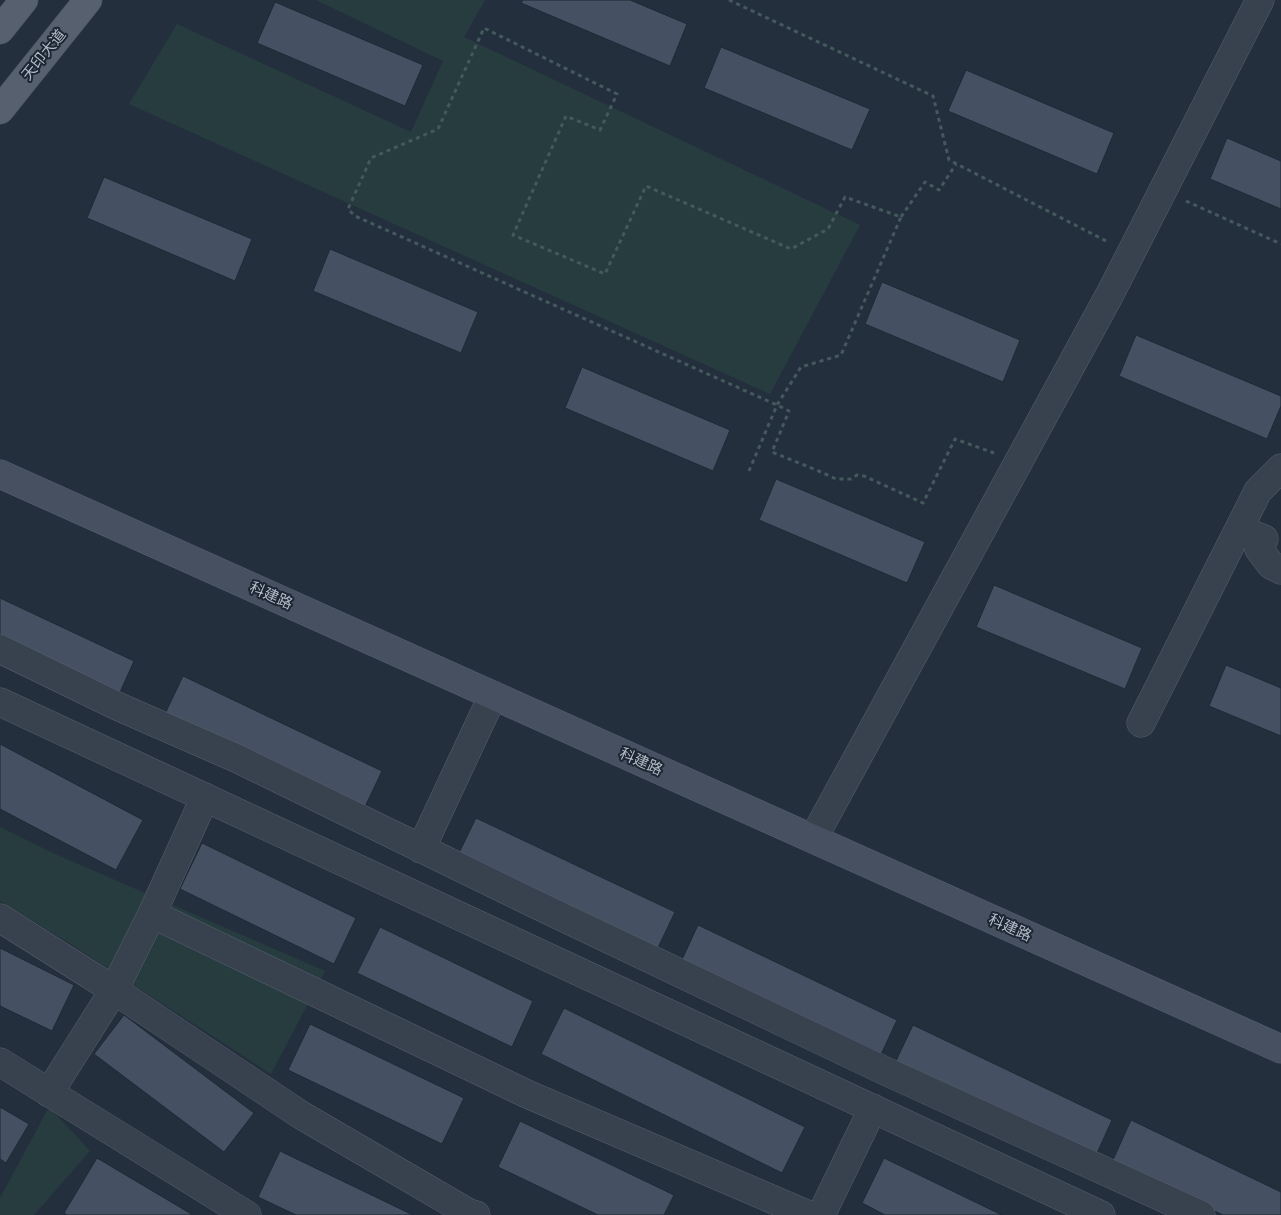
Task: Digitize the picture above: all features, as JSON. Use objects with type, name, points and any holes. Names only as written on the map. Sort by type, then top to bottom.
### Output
[{"type":"main road","points":[[0,30],[24,0]]},
{"type":"main road","name":"天印大道","points":[[0,110],[88,0]]},
{"type":"main road","name":"科建路","points":[[0,474],[1281,1049]]},
{"type":"street","points":[[813,839],[1110,294],[1260,0]]},
{"type":"street","points":[[1141,722],[1258,491],[1281,468]]},
{"type":"street","points":[[1239,528],[1264,539],[1260,549],[1271,565],[1281,570]]},
{"type":"street","points":[[0,649],[117,706],[238,759],[421,849],[892,1074],[1201,1215]]},
{"type":"street","points":[[421,849],[493,695]]},
{"type":"street","points":[[0,702],[1101,1215]]},
{"type":"street","points":[[49,1093],[114,990],[152,914],[205,797]]},
{"type":"street","points":[[152,914],[527,1094],[822,1214],[873,1108]]},
{"type":"street","points":[[0,918],[114,990],[301,1115],[469,1213],[476,1215]]},
{"type":"street","points":[[0,1062],[247,1215]]},
{"type":"path","points":[[729,0],[933,96],[949,160],[1130,254]]},
{"type":"path","points":[[901,216],[844,197],[828,229],[791,249],[646,186],[605,274],[513,235],[566,116],[600,130],[617,94],[484,28],[438,128],[371,158],[348,209],[355,216],[789,411],[772,452],[836,479],[850,479],[856,475],[864,476],[923,503],[955,439],[1018,462]]},
{"type":"path","points":[[749,471],[776,405],[801,367],[841,356],[901,216],[925,182],[940,190],[956,164]]},
{"type":"path","points":[[1163,191],[1281,244]]},
{"type":"green space","points":[[316,0],[485,0],[464,37],[860,225],[770,394],[129,104],[177,24],[411,132],[443,61]]},
{"type":"green space","points":[[0,827],[55,854],[325,971],[271,1074],[69,943],[0,901]]},
{"type":"green space","points":[[49,1107],[90,1151],[34,1215],[0,1215],[0,1198]]},
{"type":"building","points":[[523,0],[630,0],[687,24],[670,66],[521,3]]},
{"type":"building","points":[[275,2],[423,65],[405,106],[257,43]]},
{"type":"building","points":[[721,47],[870,109],[852,150],[704,88]]},
{"type":"building","points":[[966,70],[1114,133],[1097,174],[948,111]]},
{"type":"building","points":[[1227,138],[1281,161],[1281,209],[1210,179]]},
{"type":"building","points":[[104,177],[252,239],[235,281],[87,218]]},
{"type":"building","points":[[330,249],[478,312],[461,353],[313,291]]},
{"type":"building","points":[[882,282],[1020,340],[1003,382],[865,324]]},
{"type":"building","points":[[1136,335],[1281,396],[1281,406],[1267,439],[1119,376]]},
{"type":"building","points":[[582,367],[730,430],[713,471],[565,408]]},
{"type":"building","points":[[776,479],[925,542],[907,583],[759,520]]},
{"type":"building","points":[[994,585],[1142,648],[1125,689],[976,627]]},
{"type":"building","points":[[0,598],[134,661],[117,699],[0,642]]},
{"type":"building","points":[[1226,665],[1281,688],[1281,736],[1209,706]]},
{"type":"building","points":[[183,676],[382,771],[362,813],[163,718]]},
{"type":"building","points":[[0,744],[143,820],[116,870],[0,809]]},
{"type":"building","points":[[476,818],[675,912],[655,954],[456,859]]},
{"type":"building","points":[[202,843],[356,918],[334,964],[180,889]]},
{"type":"building","points":[[698,925],[897,1020],[878,1061],[679,966]]},
{"type":"building","points":[[380,927],[533,1001],[512,1047],[357,973]]},
{"type":"building","points":[[0,948],[74,985],[52,1031],[0,1006]]},
{"type":"building","points":[[564,1008],[805,1127],[782,1173],[541,1054]]},
{"type":"building","points":[[124,1015],[254,1113],[224,1152],[94,1054]]},
{"type":"building","points":[[310,1024],[464,1098],[442,1144],[288,1070]]},
{"type":"building","points":[[913,1025],[1112,1120],[1093,1162],[893,1067]]},
{"type":"building","points":[[0,1107],[29,1124],[6,1163],[0,1159]]},
{"type":"building","points":[[1131,1120],[1281,1192],[1281,1215],[1223,1215],[1112,1162]]},
{"type":"building","points":[[520,1121],[674,1195],[664,1215],[598,1215],[498,1167]]},
{"type":"building","points":[[280,1151],[413,1215],[296,1215],[258,1197]]},
{"type":"building","points":[[97,1158],[193,1215],[67,1215],[64,1213]]},
{"type":"building","points":[[884,1158],[1002,1215],[885,1215],[862,1203]]}]
